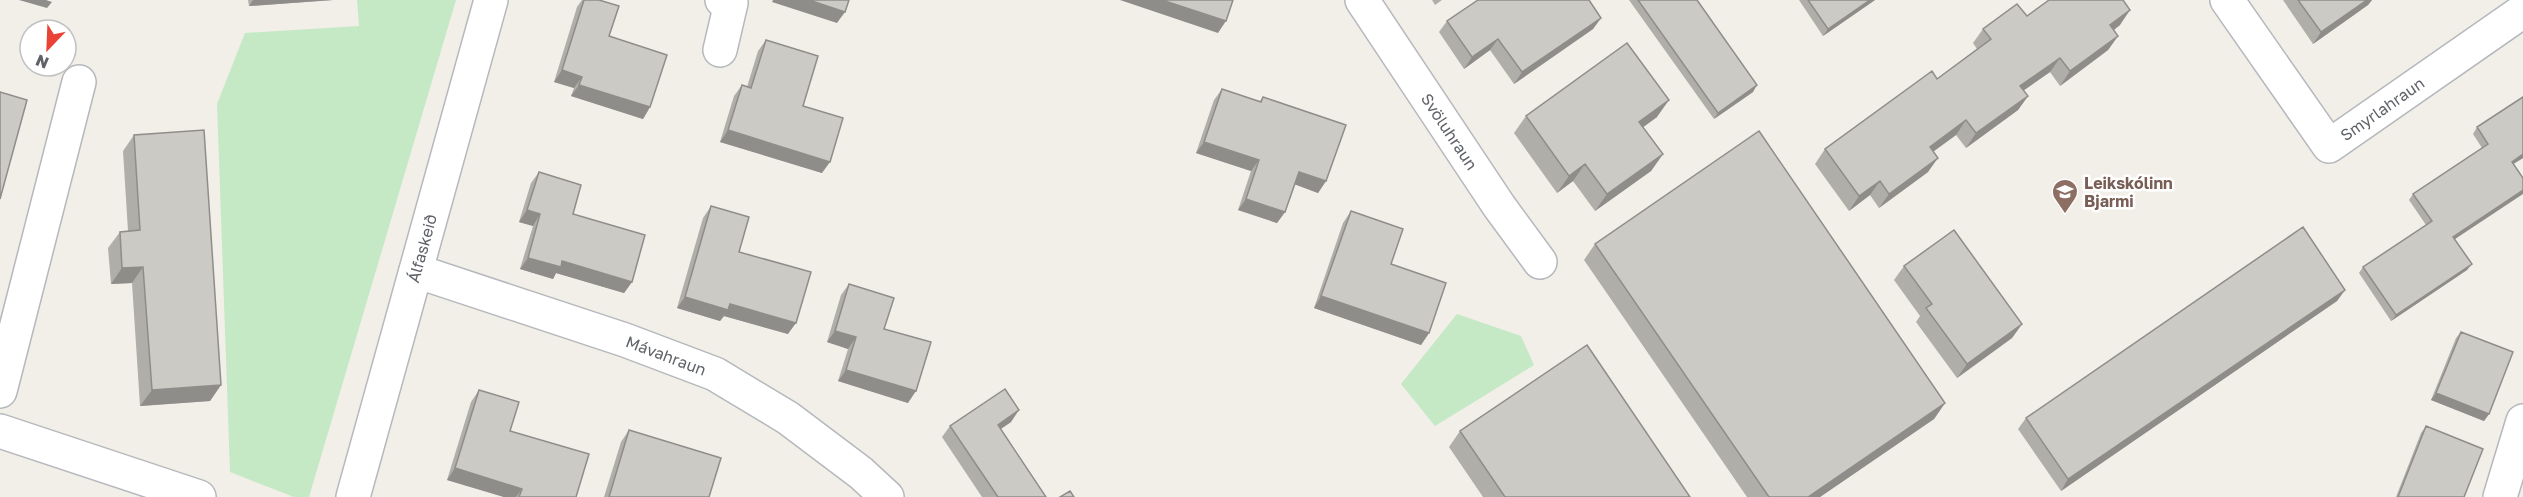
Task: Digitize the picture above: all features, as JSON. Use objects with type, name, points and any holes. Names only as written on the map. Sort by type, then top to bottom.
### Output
[{"type":"street","name":"Álfaskeið","points":[[353,497],[491,0]]},
{"type":"street","points":[[720,50],[731,3],[722,0]]},
{"type":"street","name":"Svöluhraun","points":[[1362,0],[1499,206],[1540,262]]},
{"type":"street","name":"Smyrlahraun","points":[[2227,0],[2329,146],[2523,11]]},
{"type":"street","points":[[0,391],[79,82]]},
{"type":"street","name":"Mávahraun","points":[[416,271],[625,340],[714,374],[788,418],[861,473],[887,497]]},
{"type":"street","points":[[2500,497],[2523,421]]},
{"type":"street","points":[[0,431],[199,497]]},
{"type":"green space","points":[[357,0],[456,0],[309,497],[294,497],[230,472],[217,104],[245,33],[359,26]]},
{"type":"green space","points":[[1457,314],[1521,336],[1534,365],[1435,426],[1401,384]]},
{"type":"building","points":[[584,0],[599,0],[619,6],[609,36],[667,55],[650,107],[579,85],[582,77],[562,70]]},
{"type":"building","points":[[809,0],[849,0],[845,12]]},
{"type":"building","points":[[1162,0],[1233,0],[1226,21]]},
{"type":"building","points":[[1478,0],[1589,0],[1601,18],[1522,72],[1498,39],[1472,57],[1447,21]]},
{"type":"building","points":[[1638,0],[1697,0],[1757,85],[1718,113]]},
{"type":"building","points":[[1808,0],[1870,0],[1828,29]]},
{"type":"building","points":[[2049,0],[2123,0],[2130,10],[2110,25],[2118,36],[2070,71],[2060,58],[2020,86],[2028,96],[1976,133],[1966,120],[1930,147],[1938,158],[1889,194],[1880,181],[1859,196],[1825,149],[1932,71],[1937,79],[1991,39],[1983,29],[2017,4],[2027,16]]},
{"type":"building","points":[[2298,0],[2367,0],[2321,32]]},
{"type":"building","points":[[766,40],[818,56],[803,106],[843,118],[830,162],[728,130],[742,85],[751,88]]},
{"type":"building","points":[[1627,43],[1669,100],[1639,122],[1663,154],[1607,194],[1585,164],[1569,176],[1526,116]]},
{"type":"building","points":[[1222,89],[1261,102],[1263,97],[1346,125],[1326,181],[1299,172],[1285,212],[1246,199],[1259,160],[1204,142]]},
{"type":"building","points":[[0,92],[27,100],[0,199]]},
{"type":"building","points":[[2523,97],[2523,154],[2512,162],[2523,178],[2523,190],[2453,237],[2472,264],[2396,315],[2363,267],[2432,221],[2413,194],[2488,144],[2477,127]]},
{"type":"building","points":[[204,130],[221,385],[152,390],[143,267],[122,268],[120,232],[140,230],[134,135]]},
{"type":"building","points":[[1759,131],[1945,403],[1808,497],[1769,497],[1595,244]]},
{"type":"building","points":[[539,172],[581,185],[573,214],[645,235],[632,282],[562,261],[561,267],[528,258],[540,214],[527,210]]},
{"type":"building","points":[[711,206],[749,217],[739,252],[811,272],[796,323],[730,304],[728,310],[685,297]]},
{"type":"building","points":[[1351,211],[1403,229],[1391,264],[1446,283],[1429,333],[1321,296]]},
{"type":"building","points":[[2303,227],[2345,290],[2068,479],[2026,418]]},
{"type":"building","points":[[1954,230],[2022,324],[1967,364],[1926,308],[1932,304],[1904,266]]},
{"type":"building","points":[[849,284],[894,298],[884,329],[931,342],[916,391],[846,370],[856,337],[835,331]]},
{"type":"building","points":[[2461,332],[2513,352],[2489,414],[2436,393]]},
{"type":"building","points":[[1587,345],[1690,497],[1505,497],[1460,431]]},
{"type":"building","points":[[1005,389],[1019,410],[998,425],[1046,497],[998,497],[950,426]]},
{"type":"building","points":[[479,390],[519,402],[510,431],[589,454],[576,497],[519,497],[522,489],[455,468]]},
{"type":"building","points":[[2426,426],[2483,449],[2464,497],[2398,497]]},
{"type":"building","points":[[629,430],[721,458],[709,497],[609,497]]},
{"type":"building","points":[[1070,491],[1074,497],[1060,497]]},
{"type":"place","name":"Leikskólinn Bjarmi","points":[[2065,215]]}]
